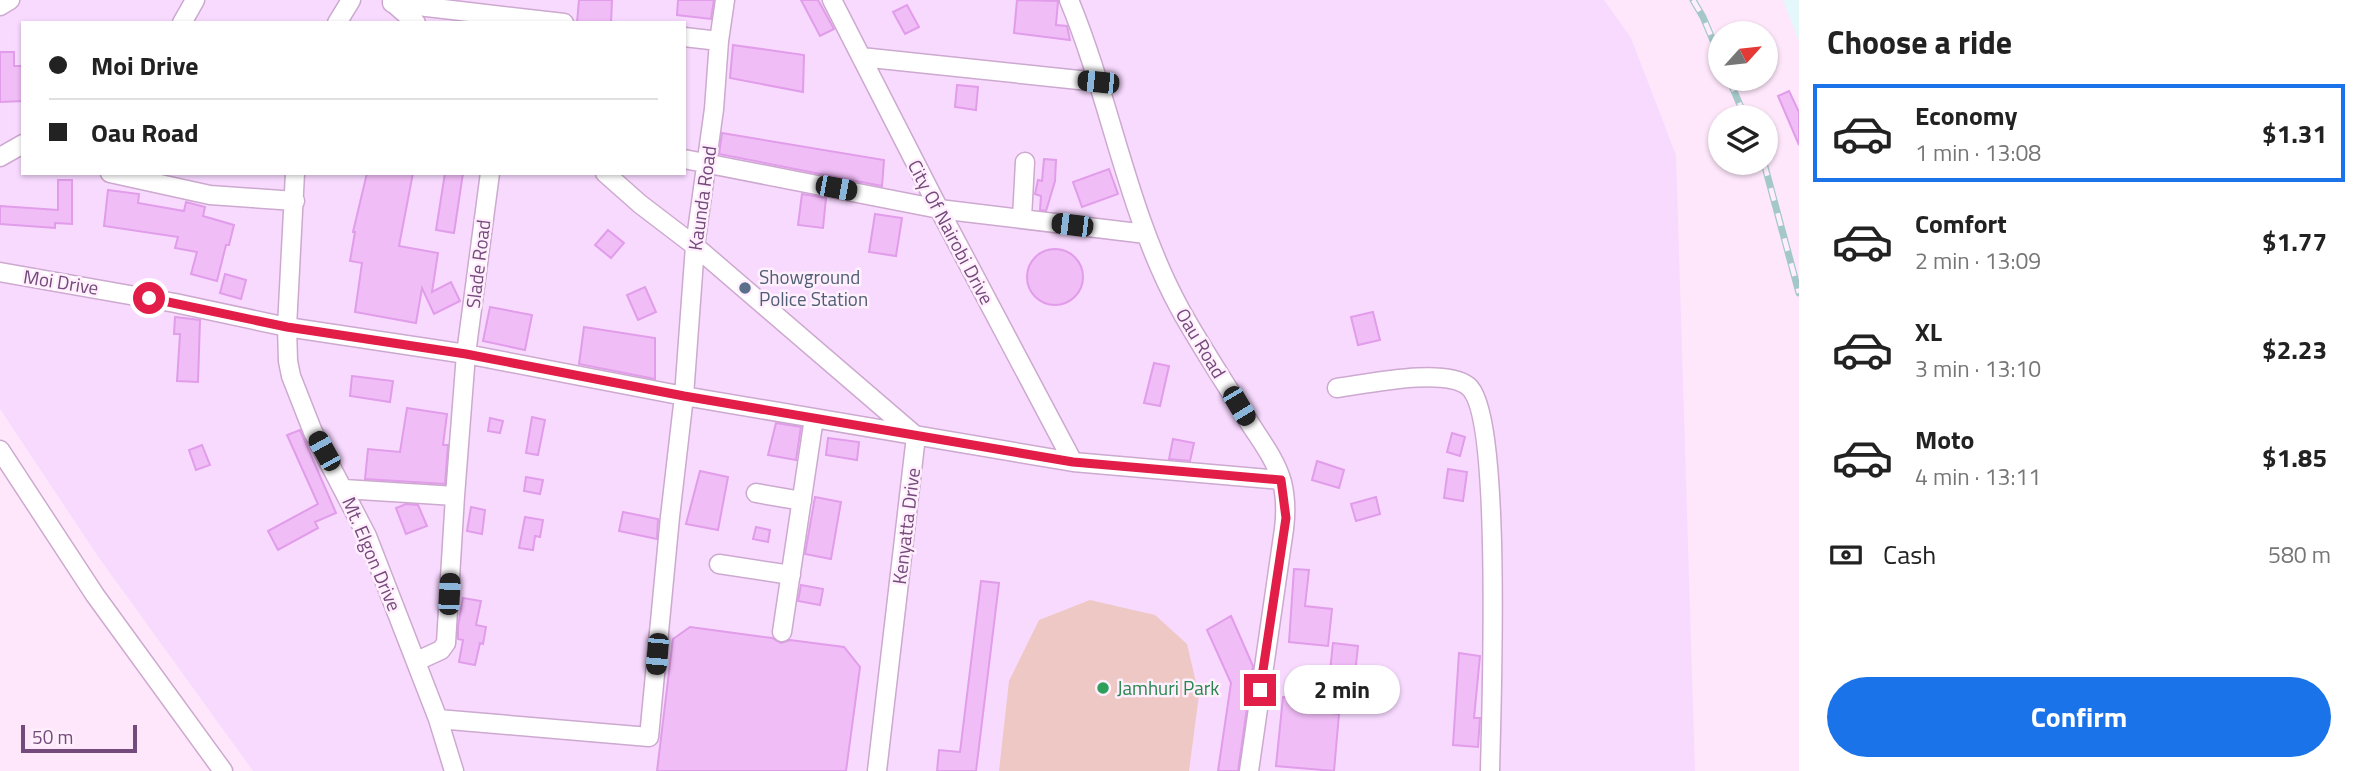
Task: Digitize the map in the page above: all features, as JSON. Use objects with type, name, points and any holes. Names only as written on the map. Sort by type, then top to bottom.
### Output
[{"type":"street","points":[[0,6],[10,0]]},
{"type":"street","points":[[183,21],[195,0]]},
{"type":"street","points":[[338,21],[351,0]]},
{"type":"street","name":"Kaunda Road","points":[[439,719],[649,737],[684,396],[695,246],[714,109],[725,0]]},
{"type":"street","name":"City Of Nairobi Drive","points":[[832,0],[1073,462]]},
{"type":"street","name":"Oau Road","points":[[1069,0],[1155,259],[1181,311],[1268,452],[1281,480],[1285,504],[1284,529],[1249,771]]},
{"type":"street","points":[[391,1],[414,21]]},
{"type":"street","points":[[391,1],[548,21]]},
{"type":"street","points":[[686,37],[719,41]]},
{"type":"street","points":[[861,57],[1098,82]]},
{"type":"street","points":[[686,159],[939,209],[1146,234]]},
{"type":"street","points":[[1022,218],[1025,162]]},
{"type":"street","points":[[119,175],[210,195],[295,201]]},
{"type":"street","name":"Mt. Elgon Drive","points":[[295,175],[287,327],[291,376],[313,432],[368,536],[439,719],[454,771]]},
{"type":"street","name":"Slade Road","points":[[417,661],[441,650],[446,643],[466,354],[490,175]]},
{"type":"street","points":[[607,175],[695,246],[916,436]]},
{"type":"street","name":"Moi Drive","points":[[0,272],[175,303],[287,327],[466,354],[684,396],[1073,462],[1281,480]]},
{"type":"street","points":[[1337,388],[1445,377],[1467,385],[1477,399],[1489,471],[1493,556],[1490,771]]},
{"type":"street","points":[[782,632],[814,418]]},
{"type":"street","name":"Kenyatta Drive","points":[[877,771],[916,436]]},
{"type":"street","points":[[0,450],[95,595],[223,771]]},
{"type":"street","points":[[344,489],[455,496]]},
{"type":"street","points":[[755,493],[802,501]]},
{"type":"street","points":[[719,564],[791,575]]},
{"type":"shaded area","points":[[0,0],[1604,0],[1631,38],[1676,155],[1695,771],[253,771],[97,555],[0,409]]},
{"type":"shaded area","points":[[1783,0],[1799,0],[1799,41]]},
{"type":"shaded area","name":"Jamhuri Park","points":[[1090,600],[1155,615],[1187,644],[1199,695],[1189,771],[999,771],[1009,681],[1039,620]]},
{"type":"building","points":[[579,0],[612,0],[611,21],[577,21]]},
{"type":"building","points":[[678,0],[714,0],[711,19],[677,15]]},
{"type":"building","points":[[801,0],[818,0],[834,29],[820,36]]},
{"type":"building","points":[[1017,0],[1058,1],[1056,25],[1067,26],[1070,40],[1014,33]]},
{"type":"building","points":[[907,5],[919,27],[905,34],[893,12]]},
{"type":"building","points":[[733,45],[804,55],[803,92],[730,78]]},
{"type":"building","points":[[0,52],[14,52],[14,66],[21,66],[21,101],[0,102]]},
{"type":"building","points":[[957,85],[978,87],[976,110],[955,107]]},
{"type":"building","points":[[1789,91],[1799,112],[1799,145],[1778,96]]},
{"type":"building","points":[[722,133],[884,160],[882,186],[719,154]]},
{"type":"building","points":[[1044,159],[1056,160],[1055,181],[1046,211],[1040,210],[1041,196],[1035,194],[1038,180],[1042,181]]},
{"type":"building","points":[[1109,169],[1118,194],[1082,207],[1073,182]]},
{"type":"building","points":[[367,175],[413,175],[399,246],[438,253],[432,292],[451,282],[460,301],[434,314],[422,288],[416,323],[355,312],[362,263],[350,261],[353,232]]},
{"type":"building","points":[[445,175],[463,175],[454,233],[436,230]]},
{"type":"building","points":[[58,180],[72,180],[72,224],[55,223],[55,228],[0,224],[0,206],[58,210]]},
{"type":"building","points":[[108,190],[139,194],[138,203],[184,211],[186,202],[205,207],[203,216],[234,225],[217,281],[191,274],[197,252],[175,248],[178,237],[104,226]]},
{"type":"building","points":[[802,194],[826,198],[823,228],[798,225]]},
{"type":"building","points":[[875,214],[902,218],[896,256],[869,252]]},
{"type":"building","points":[[608,230],[624,243],[611,258],[595,245]]},
{"type":"building","points":[[1049,249],[1061,249],[1071,253],[1079,261],[1083,277],[1079,293],[1071,301],[1061,305],[1049,305],[1039,301],[1031,293],[1027,283],[1027,271],[1031,261],[1039,253]]},
{"type":"building","points":[[225,274],[246,280],[241,299],[220,293]]},
{"type":"building","points":[[645,287],[656,312],[638,320],[627,295]]},
{"type":"building","points":[[490,307],[532,315],[525,350],[483,341]]},
{"type":"building","points":[[1373,312],[1380,340],[1358,345],[1351,317]]},
{"type":"building","points":[[175,317],[200,320],[198,382],[177,381],[180,334],[174,334]]},
{"type":"building","points":[[584,327],[655,338],[655,379],[579,364]]},
{"type":"building","points":[[1154,363],[1169,366],[1160,406],[1144,403]]},
{"type":"building","points":[[352,376],[393,381],[390,402],[350,396]]},
{"type":"building","points":[[407,408],[447,414],[443,445],[448,445],[445,484],[365,479],[368,449],[400,452]]},
{"type":"building","points":[[532,417],[545,420],[538,455],[526,453]]},
{"type":"building","points":[[490,418],[503,421],[500,433],[488,431]]},
{"type":"building","points":[[776,423],[801,427],[796,460],[768,455]]},
{"type":"building","points":[[300,430],[336,513],[315,522],[318,528],[278,550],[268,531],[318,504],[287,435]]},
{"type":"building","points":[[1452,433],[1465,437],[1460,456],[1447,452]]},
{"type":"building","points":[[828,438],[859,442],[857,460],[826,455]]},
{"type":"building","points":[[1173,439],[1194,443],[1190,461],[1169,459]]},
{"type":"building","points":[[202,445],[210,465],[196,470],[189,450]]},
{"type":"building","points":[[1317,461],[1344,470],[1339,488],[1312,480]]},
{"type":"building","points":[[1448,469],[1467,472],[1463,501],[1444,498]]},
{"type":"building","points":[[700,471],[728,477],[718,530],[686,524]]},
{"type":"building","points":[[526,477],[543,480],[540,494],[524,491]]},
{"type":"building","points":[[815,497],[841,502],[831,559],[805,554]]},
{"type":"building","points":[[1376,497],[1380,514],[1356,521],[1351,504]]},
{"type":"building","points":[[406,504],[418,505],[427,526],[406,534],[396,508]]},
{"type":"building","points":[[471,507],[485,510],[482,534],[467,531]]},
{"type":"building","points":[[623,512],[658,519],[657,539],[619,531]]},
{"type":"building","points":[[525,517],[543,520],[540,537],[535,536],[533,550],[519,548]]},
{"type":"building","points":[[756,527],[770,530],[768,542],[753,539]]},
{"type":"building","points":[[1294,569],[1309,570],[1305,606],[1332,609],[1328,646],[1289,642]]},
{"type":"building","points":[[981,581],[999,583],[976,771],[937,771],[939,750],[960,752]]},
{"type":"building","points":[[801,585],[823,589],[820,605],[798,601]]},
{"type":"building","points":[[463,598],[481,601],[476,625],[486,627],[475,665],[459,662],[463,640],[458,639],[458,626]]},
{"type":"building","points":[[1231,616],[1253,666],[1238,771],[1218,771],[1231,683],[1207,630]]},
{"type":"building","points":[[690,627],[772,638],[781,643],[790,640],[844,647],[860,667],[846,771],[657,771],[673,639]]},
{"type":"building","points":[[1333,643],[1358,646],[1354,683],[1329,680]]},
{"type":"building","points":[[1459,653],[1480,656],[1474,718],[1480,718],[1478,747],[1453,745]]},
{"type":"building","points":[[1283,697],[1312,700],[1311,711],[1339,714],[1334,771],[1276,766]]},
{"type":"railway","points":[[1693,0],[1708,29]]},
{"type":"railway","points":[[1734,91],[1740,105]]},
{"type":"railway","points":[[1767,175],[1799,293]]},
{"type":"place","name":"Showground Police Station","points":[[745,288]]},
{"type":"place","name":"Jamhuri Park","points":[[1103,688]]},
{"type":"route","points":[[149,298],[287,327],[466,354],[684,396],[1073,462],[1281,480],[1286,518],[1260,690]]}]
